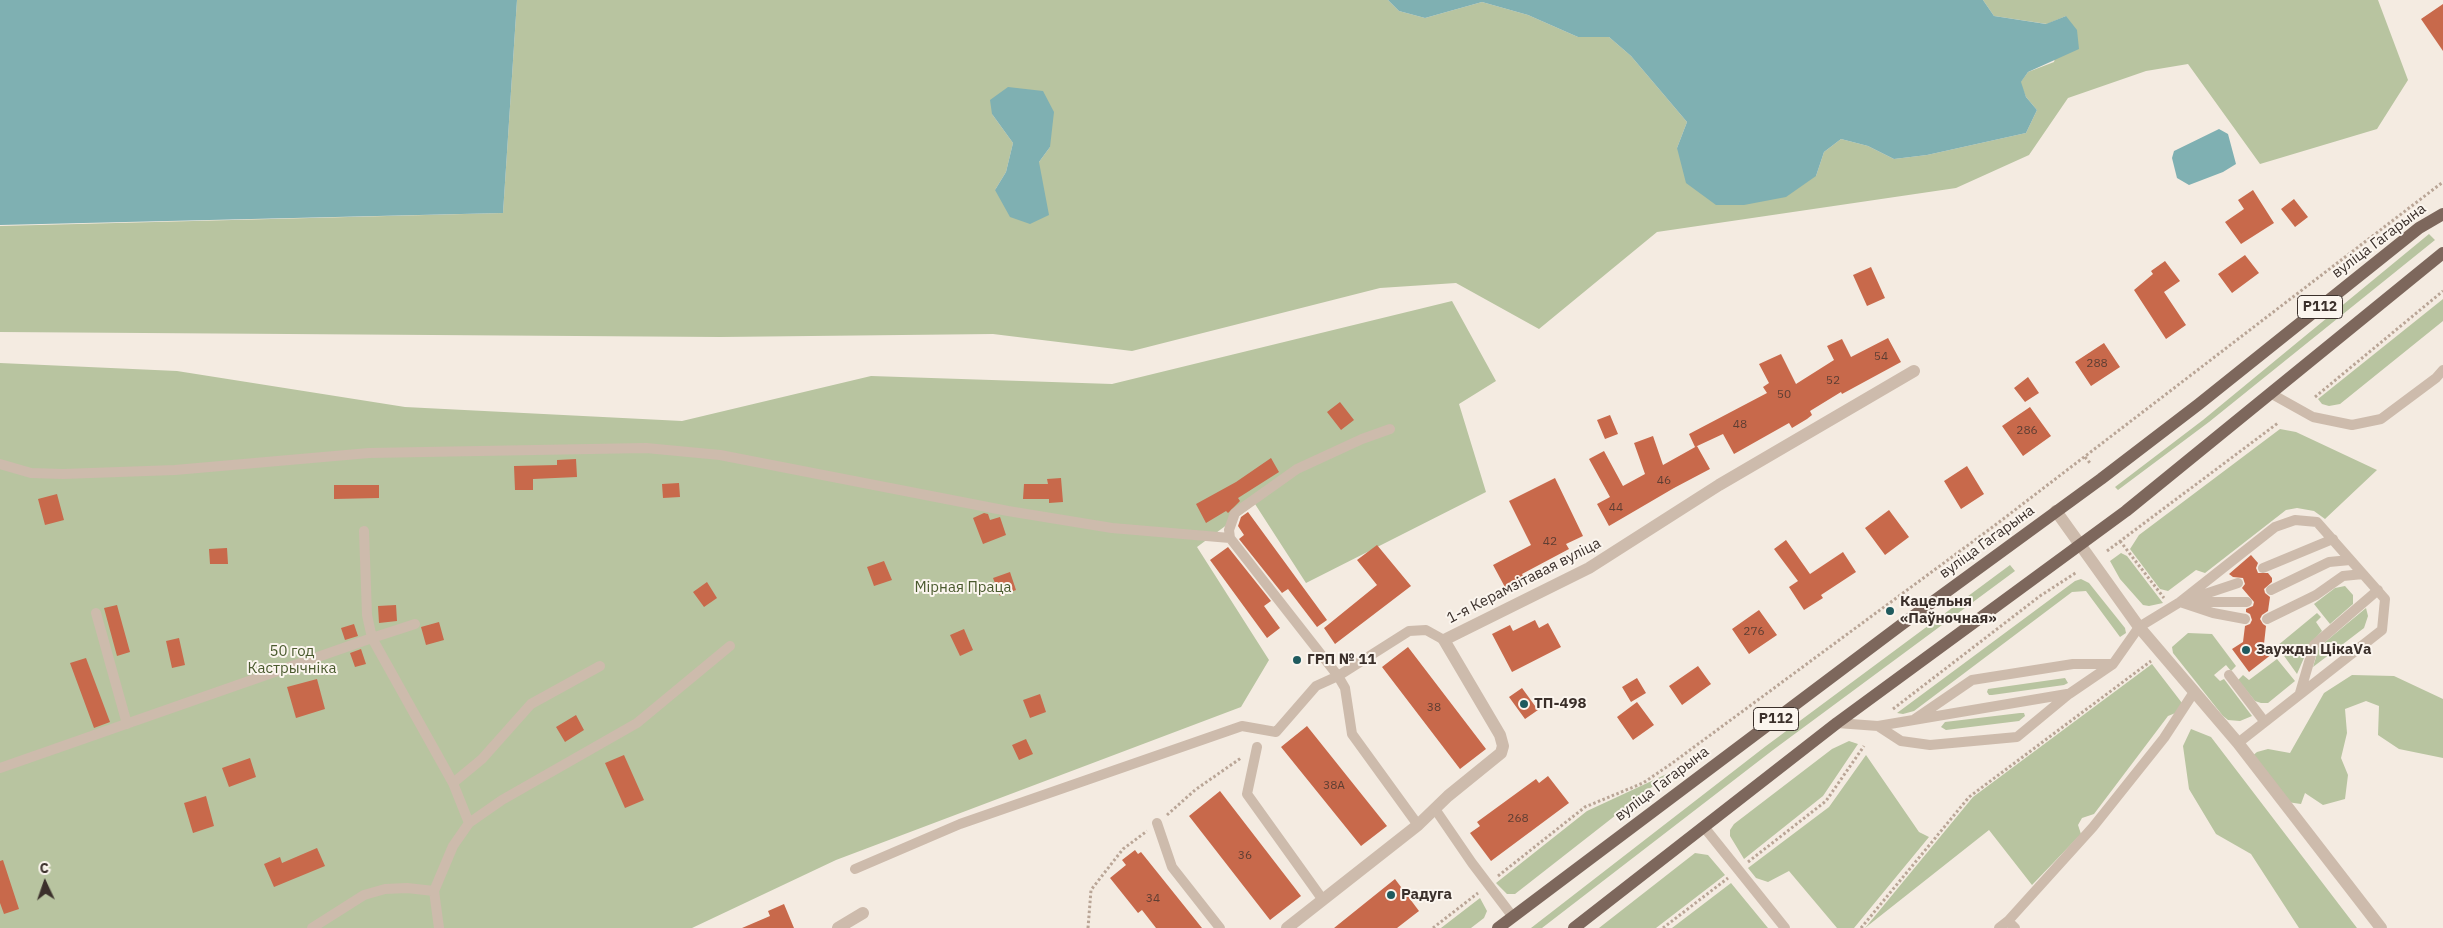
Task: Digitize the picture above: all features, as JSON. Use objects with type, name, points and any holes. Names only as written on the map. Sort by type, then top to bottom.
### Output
[{"type":"main road","name":"вуліца Гагарына","points":[[1498,928],[1901,624],[2056,512],[2191,410],[2419,228],[2443,214]]},
{"type":"main road","name":"Р112","points":[[1574,928],[1837,723],[2079,546],[2208,446],[2443,253]]},
{"type":"street","name":"1-я Керамзітавая вуліца","points":[[1287,928],[1418,826],[1436,808],[1498,758],[1503,746],[1500,735],[1444,640],[1589,568],[1719,485],[1914,371]]},
{"type":"street","points":[[2056,512],[2079,546],[2140,626],[2238,743],[2381,928]]},
{"type":"street","points":[[838,928],[864,913]]},
{"type":"lane","points":[[2270,394],[2313,417],[2352,425],[2381,419],[2436,378],[2443,370]]},
{"type":"lane","points":[[1390,429],[1362,439],[1297,469],[1235,513],[1229,530],[1230,538],[1338,676],[1345,688],[1352,734],[1418,826]]},
{"type":"lane","points":[[0,464],[32,473],[63,474],[175,470],[369,453],[646,448],[720,455],[1008,511],[1112,528],[1230,538]]},
{"type":"lane","points":[[1878,726],[1901,741],[1930,745],[2017,737],[2069,694],[2113,664],[2140,626],[2175,605],[2275,528],[2295,520],[2317,522],[2385,599],[2382,630],[2238,743]]},
{"type":"lane","points":[[364,531],[367,615],[372,638],[453,783],[469,823]]},
{"type":"lane","points":[[2263,568],[2333,540]]},
{"type":"lane","points":[[2271,590],[2329,562],[2350,560]]},
{"type":"lane","points":[[2267,619],[2316,595],[2343,576],[2363,574]]},
{"type":"lane","points":[[2175,605],[2238,583]]},
{"type":"lane","points":[[2300,693],[2314,645],[2378,590]]},
{"type":"lane","points":[[2175,605],[2247,602]]},
{"type":"lane","points":[[2175,605],[2246,619]]},
{"type":"lane","points":[[96,613],[127,724]]},
{"type":"lane","points":[[0,768],[415,624]]},
{"type":"lane","points":[[856,869],[960,824],[1242,726],[1276,732],[1316,686],[1338,676],[1410,631],[1426,630],[1444,640]]},
{"type":"lane","points":[[438,928],[434,892],[453,846],[469,823],[502,800],[637,723],[730,646]]},
{"type":"lane","points":[[1915,719],[1972,680],[2073,664],[2113,664]]},
{"type":"lane","points":[[453,783],[482,759],[531,704],[600,666]]},
{"type":"lane","points":[[2229,675],[2264,721]]},
{"type":"lane","points":[[2000,928],[2012,925],[2093,827],[2164,738],[2194,692]]},
{"type":"lane","points":[[1837,723],[1878,726],[2069,694]]},
{"type":"lane","points":[[1258,747],[1247,794],[1323,900]]},
{"type":"lane","points":[[1436,808],[1513,917]]},
{"type":"lane","points":[[1157,823],[1172,867],[1220,928]]},
{"type":"lane","points":[[1704,827],[1785,928]]},
{"type":"lane","points":[[312,928],[364,896],[385,889],[407,888],[434,892]]},
{"type":"path","points":[[1432,928],[1585,807],[1643,782],[1671,764],[1994,526],[2443,182]]},
{"type":"path","points":[[2315,396],[2443,291]]},
{"type":"path","points":[[2107,551],[2278,423]]},
{"type":"path","points":[[2085,458],[2090,463]]},
{"type":"path","points":[[1994,526],[1998,532]]},
{"type":"path","points":[[2120,541],[2175,605]]},
{"type":"path","points":[[1890,710],[2040,596],[2077,572]]},
{"type":"path","points":[[1861,928],[1969,797],[2162,653]]},
{"type":"path","points":[[1662,928],[1826,801],[1864,746]]},
{"type":"green space","points":[[517,0],[1388,0],[1399,11],[1425,18],[1482,2],[1528,15],[1578,37],[1609,37],[1631,56],[1687,122],[1677,148],[1816,176],[1824,152],[1841,139],[1868,146],[1894,159],[1927,155],[2026,133],[2037,110],[2026,97],[2020,83],[2028,72],[2054,62],[2066,16],[2047,24],[1994,16],[1983,0],[2378,0],[2408,80],[2377,129],[2260,164],[2188,64],[2146,71],[2068,98],[2029,155],[1956,188],[1657,232],[1539,329],[1456,283],[1380,288],[1132,351],[993,334],[720,337],[0,332],[0,226],[503,213]],"holes":[[[992,114],[1050,147],[1039,162],[995,190],[1006,172],[1013,143]]]},
{"type":"green space","points":[[2429,234],[2435,240],[2209,422],[2118,490],[2115,487],[2203,420]]},
{"type":"green space","points":[[2443,299],[2443,321],[2340,404],[2329,406],[2322,404],[2318,399]]},
{"type":"green space","points":[[1452,301],[1496,381],[1459,404],[1486,492],[1306,583],[1255,504],[1197,547],[1269,660],[1241,707],[836,860],[692,928],[0,928],[0,363],[177,371],[405,407],[682,421],[871,376],[1112,384]]},
{"type":"green space","points":[[2280,429],[2296,432],[2377,470],[2325,519],[2314,511],[2297,508],[2286,510],[2205,573],[2196,570],[2168,591],[2160,589],[2130,549],[2139,535]]},
{"type":"green space","points":[[2121,553],[2127,556],[2163,603],[2149,606],[2143,605],[2120,579],[2110,561]]},
{"type":"green space","points":[[2010,565],[2015,571],[1773,750],[1542,928],[1531,928],[1766,746]]},
{"type":"green space","points":[[2081,579],[2089,583],[2125,628],[2126,633],[2120,637],[2086,591],[2072,592],[1914,711],[1903,714],[1897,713],[2075,581]]},
{"type":"green space","points":[[2345,586],[2353,595],[2353,604],[2330,624],[2314,604],[2335,588]]},
{"type":"green space","points":[[2366,608],[2368,616],[2364,628],[2313,667],[2319,647]]},
{"type":"green space","points":[[2317,613],[2321,617],[2316,622],[2322,631],[2310,644],[2297,674],[2277,646]]},
{"type":"green space","points":[[2188,633],[2212,634],[2236,666],[2231,671],[2226,665],[2214,675],[2220,681],[2224,679],[2252,716],[2240,721],[2228,720],[2173,653],[2172,647]]},
{"type":"green space","points":[[2277,659],[2295,681],[2268,703],[2255,701],[2238,680],[2243,675],[2249,680]]},
{"type":"green space","points":[[2152,664],[2182,703],[2178,712],[2168,716],[2094,814],[2082,818],[2078,825],[2081,834],[2032,885],[1989,830],[1865,928],[1973,797]]},
{"type":"green space","points":[[2352,675],[2394,676],[2443,699],[2443,758],[2399,749],[2378,735],[2379,706],[2366,701],[2345,709],[2347,733],[2341,758],[2348,775],[2345,799],[2323,805],[2305,793],[2301,804],[2287,802],[2251,757],[2257,752],[2268,749],[2290,753],[2324,693]]},
{"type":"green space","points":[[2065,678],[2068,683],[2064,685],[1992,695],[1989,695],[1987,692],[1988,689]]},
{"type":"green space","points":[[2024,713],[2025,716],[2019,721],[1946,730],[1941,727],[1945,722]]},
{"type":"green space","points":[[2191,729],[2211,737],[2357,928],[2299,928],[2251,854],[2216,834],[2189,789],[2183,746]]},
{"type":"green space","points":[[1849,741],[1858,744],[1823,796],[1744,859],[1730,836],[1730,830],[1734,824],[1832,749]]},
{"type":"green space","points":[[1866,755],[1919,832],[1929,837],[1854,928],[1837,928],[1789,871],[1768,882],[1756,878],[1748,868],[1829,807]]},
{"type":"green space","points":[[1671,772],[1515,894],[1507,894],[1496,883],[1587,811]]},
{"type":"green space","points":[[1695,853],[1708,855],[1725,875],[1656,928],[1599,928]]},
{"type":"green space","points":[[1731,883],[1768,928],[1672,928]]},
{"type":"green space","points":[[1480,898],[1487,911],[1484,918],[1471,928],[1441,928]]},
{"type":"water","points":[[0,0],[517,0],[503,213],[0,225]]},
{"type":"water","points":[[1388,0],[1983,0],[1994,16],[2046,24],[2066,16],[2077,30],[2079,49],[2028,72],[2021,82],[2026,97],[2037,110],[2026,133],[1927,155],[1894,159],[1868,146],[1841,139],[1824,152],[1816,176],[1786,197],[1744,205],[1716,205],[1686,183],[1677,148],[1687,122],[1631,56],[1609,37],[1578,37],[1528,15],[1482,2],[1425,18],[1399,11]]},
{"type":"water","points":[[1008,87],[1043,91],[1054,112],[1050,147],[1039,162],[1049,215],[1030,224],[1010,217],[995,190],[1006,172],[1013,143],[992,114],[990,100]]},
{"type":"water","points":[[2219,129],[2228,134],[2236,164],[2223,172],[2189,185],[2177,178],[2172,158],[2174,151]]},
{"type":"building","points":[[2443,4],[2443,51],[2421,19]]},
{"type":"building","points":[[2253,190],[2274,223],[2241,244],[2225,222],[2244,209],[2238,200]]},
{"type":"building","points":[[2294,199],[2308,217],[2295,227],[2281,209]]},
{"type":"building","points":[[2245,255],[2259,273],[2232,293],[2218,274]]},
{"type":"building","points":[[2165,261],[2180,281],[2164,292],[2186,325],[2166,339],[2134,290],[2153,274],[2151,271]]},
{"type":"building","points":[[1871,267],[1885,298],[1867,306],[1853,275]]},
{"type":"building","points":[[1888,338],[1901,362],[1842,394],[1841,392],[1810,411],[1812,415],[1792,428],[1789,423],[1734,454],[1723,434],[1695,447],[1689,434],[1767,393],[1763,387],[1769,383],[1759,364],[1781,354],[1796,384],[1834,360],[1827,346],[1842,339],[1851,357]]},
{"type":"building","points":[[2104,343],[2120,367],[2091,386],[2075,362]]},
{"type":"building","points":[[2028,377],[2039,393],[2025,402],[2014,388]]},
{"type":"building","points":[[1340,402],[1354,420],[1341,430],[1327,412]]},
{"type":"building","points":[[2030,407],[2051,436],[2023,456],[2002,426]]},
{"type":"building","points":[[1610,415],[1618,434],[1605,439],[1597,420]]},
{"type":"building","points":[[1653,436],[1663,465],[1697,446],[1710,469],[1609,526],[1597,504],[1610,497],[1589,459],[1604,451],[1623,486],[1645,474],[1634,443]]},
{"type":"building","points":[[1271,458],[1279,472],[1238,498],[1240,501],[1228,513],[1226,511],[1206,523],[1196,504],[1236,482]]},
{"type":"building","points":[[576,459],[577,477],[533,479],[533,490],[515,490],[514,466],[557,465],[557,460]]},
{"type":"building","points":[[1967,466],[1984,494],[1961,509],[1944,481]]},
{"type":"building","points":[[1061,478],[1063,502],[1049,503],[1049,499],[1023,499],[1024,484],[1048,484],[1047,479]]},
{"type":"building","points":[[1555,478],[1583,536],[1566,544],[1569,549],[1522,574],[1525,579],[1506,589],[1493,565],[1531,545],[1509,501]]},
{"type":"building","points":[[679,483],[680,497],[663,498],[662,484]]},
{"type":"building","points":[[334,485],[379,485],[379,498],[334,499]]},
{"type":"building","points":[[57,494],[64,520],[45,525],[38,499]]},
{"type":"building","points":[[1889,510],[1909,537],[1885,555],[1865,528]]},
{"type":"building","points":[[1248,512],[1327,620],[1317,627],[1288,589],[1282,593],[1239,539],[1244,535],[1238,526],[1241,517]]},
{"type":"building","points":[[984,513],[988,514],[990,520],[1000,517],[1006,535],[983,544],[973,518]]},
{"type":"building","points":[[1786,540],[1810,574],[1843,552],[1856,572],[1821,595],[1823,598],[1804,610],[1789,587],[1798,581],[1774,549]]},
{"type":"building","points":[[1377,545],[1411,586],[1335,644],[1324,628],[1377,585],[1357,560]]},
{"type":"building","points":[[1228,547],[1271,601],[1264,606],[1280,628],[1267,638],[1210,560]]},
{"type":"building","points":[[227,548],[228,564],[210,564],[209,549]]},
{"type":"building","points":[[2251,555],[2258,563],[2256,568],[2258,573],[2268,573],[2272,578],[2272,582],[2264,589],[2265,593],[2270,597],[2268,611],[2260,619],[2266,626],[2264,644],[2272,654],[2249,672],[2232,649],[2243,642],[2245,626],[2250,624],[2252,620],[2246,609],[2253,606],[2254,602],[2242,588],[2245,584],[2243,578],[2233,577],[2229,574]]},
{"type":"building","points":[[884,561],[892,580],[874,586],[867,567]]},
{"type":"building","points":[[1010,572],[1016,590],[1000,596],[993,578]]},
{"type":"building","points":[[707,582],[717,598],[704,607],[693,592]]},
{"type":"building","points":[[117,605],[130,652],[117,656],[104,608]]},
{"type":"building","points":[[396,605],[397,621],[379,623],[378,606]]},
{"type":"building","points":[[1759,610],[1777,635],[1749,654],[1732,629]]},
{"type":"building","points":[[1535,620],[1539,628],[1548,623],[1561,647],[1512,672],[1492,634],[1510,625],[1513,631]]},
{"type":"building","points":[[439,622],[444,640],[426,645],[421,627]]},
{"type":"building","points":[[354,624],[358,636],[345,640],[341,628]]},
{"type":"building","points":[[964,629],[973,650],[960,656],[950,635]]},
{"type":"building","points":[[179,638],[185,665],[172,668],[166,641]]},
{"type":"building","points":[[1408,647],[1486,749],[1460,769],[1382,667]]},
{"type":"building","points":[[361,649],[366,664],[355,667],[350,653]]},
{"type":"building","points":[[86,658],[110,722],[94,728],[70,663]]},
{"type":"building","points":[[1698,666],[1711,684],[1682,705],[1669,686]]},
{"type":"building","points":[[1637,678],[1646,693],[1631,702],[1622,687]]},
{"type":"building","points":[[317,679],[325,709],[296,718],[287,687]]},
{"type":"building","name":"ТП-498","points":[[1522,688],[1538,710],[1525,719],[1509,697]]},
{"type":"building","points":[[1040,694],[1046,712],[1030,718],[1023,700]]},
{"type":"building","points":[[1637,702],[1654,725],[1633,740],[1617,717]]},
{"type":"building","points":[[576,715],[584,730],[565,742],[556,727]]},
{"type":"building","points":[[1307,726],[1387,826],[1361,846],[1281,747]]},
{"type":"building","points":[[1026,739],[1033,754],[1019,760],[1012,745]]},
{"type":"building","points":[[624,755],[644,800],[625,808],[605,763]]},
{"type":"building","points":[[250,758],[256,777],[229,787],[222,768]]},
{"type":"building","points":[[1548,776],[1569,803],[1491,861],[1470,833],[1480,826],[1477,822],[1536,779],[1539,783]]},
{"type":"building","points":[[1220,791],[1301,896],[1270,920],[1189,816]]},
{"type":"building","points":[[206,796],[214,826],[193,833],[184,803]]},
{"type":"building","points":[[317,848],[325,866],[274,887],[264,864],[280,857],[282,863]]},
{"type":"building","points":[[1135,850],[1138,854],[1141,852],[1202,928],[1156,928],[1142,910],[1138,913],[1110,878],[1126,865],[1122,860]]},
{"type":"building","points":[[3,860],[19,909],[4,914],[0,903],[0,861]]},
{"type":"building","name":"Радуга","points":[[1395,879],[1419,911],[1397,928],[1334,928]]},
{"type":"building","points":[[784,904],[794,928],[742,928],[770,916],[768,911]]},
{"type":"place","name":"Кацельня «Паўночная»","points":[[1890,611]]},
{"type":"place","name":"Заужды ЦікаVа","points":[[2246,650]]},
{"type":"place","name":"ГРП № 11","points":[[1297,660]]},
{"type":"place","name":"ТП-498","points":[[1524,704]]},
{"type":"place","name":"Радуга","points":[[1391,895]]},
{"type":"park label","name":"Мірная Праца","points":[[963,588]]},
{"type":"park label","name":"50 год Кастрычніка","points":[[292,660]]}]
